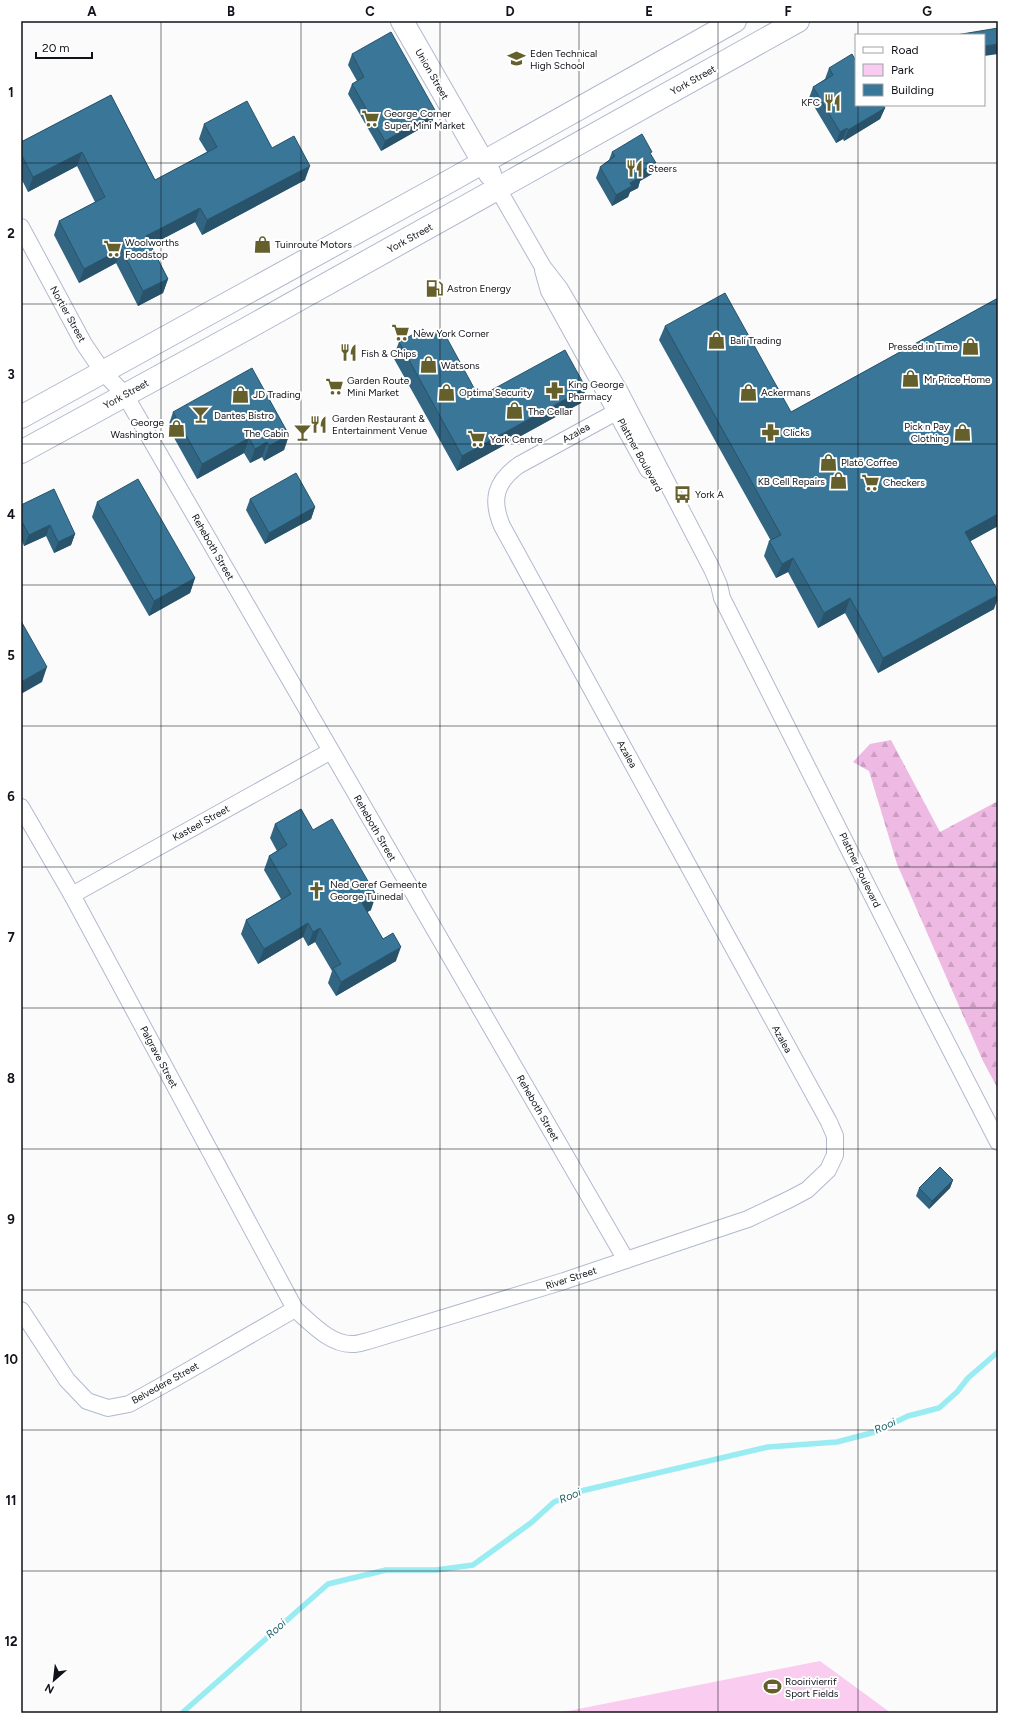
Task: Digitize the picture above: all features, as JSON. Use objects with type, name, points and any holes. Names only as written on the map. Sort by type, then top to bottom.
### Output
[{"type":"main road","name":"Union Street","points":[[402,21],[498,189]]},
{"type":"main road","points":[[21,417],[735,21]]},
{"type":"main road","name":"York Street","points":[[21,452],[498,189],[798,21]]},
{"type":"street","name":"Plattner Boulevard","points":[[498,189],[543,267],[543,274],[549,292],[622,409],[712,569],[719,585],[722,598],[998,1142]]},
{"type":"street","name":"Nortier Street","points":[[21,227],[84,344],[103,372],[125,395]]},
{"type":"street","name":"Reheboth Street","points":[[125,395],[626,1260]]},
{"type":"street","name":"Azalea","points":[[622,409],[519,465],[509,472],[498,487],[496,497],[497,512],[502,526],[829,1122],[835,1136],[835,1155]]},
{"type":"street","name":"Kasteel Street","points":[[72,895],[331,751]]},
{"type":"street","name":"Palgrave Street","points":[[21,807],[72,895],[295,1309]]},
{"type":"street","name":"River Street","points":[[295,1309],[323,1333],[340,1342],[352,1344],[368,1341],[626,1260],[748,1219],[807,1190],[828,1170],[835,1155]]},
{"type":"street","name":"Belvedere Street","points":[[21,1310],[67,1380],[87,1401],[108,1408],[129,1404],[295,1309]]},
{"type":"green space","points":[[891,740],[940,832],[998,801],[998,1089],[983,1061],[897,864],[869,771],[853,762],[870,744]]},
{"type":"green space","name":"Rooirivierrif Sport Fields","points":[[820,1661],[891,1713],[558,1713]]},
{"type":"building","points":[[998,28],[998,44],[985,46],[985,34],[962,34]]},
{"type":"building","points":[[391,32],[436,112],[385,141],[352,84],[364,77],[352,54]]},
{"type":"building","name":"KFC","points":[[852,54],[855,59],[855,106],[884,106],[885,108],[848,130],[847,128],[840,132],[813,87],[833,75],[829,68]]},
{"type":"building","points":[[111,95],[155,180],[217,147],[204,124],[247,101],[272,148],[294,136],[310,166],[207,220],[200,208],[146,236],[168,279],[143,291],[121,249],[84,269],[59,221],[105,197],[82,152],[33,177],[21,154],[21,142]]},
{"type":"building","points":[[642,134],[656,163],[639,172],[642,176],[630,183],[632,186],[616,195],[600,167],[615,156],[612,152]]},
{"type":"building","points":[[725,293],[791,412],[998,298],[998,514],[965,532],[998,591],[998,595],[883,658],[850,598],[824,613],[793,558],[782,564],[769,541],[781,535],[665,326]]},
{"type":"building","name":"York Centre","points":[[423,329],[427,337],[442,329],[474,388],[488,392],[565,350],[586,388],[462,456],[399,342]]},
{"type":"building","points":[[252,368],[289,435],[269,446],[267,442],[255,449],[249,438],[202,464],[173,412]]},
{"type":"building","points":[[296,473],[315,507],[269,533],[250,499]]},
{"type":"building","points":[[138,479],[195,578],[154,601],[97,502]]},
{"type":"building","points":[[54,489],[75,534],[58,542],[50,525],[29,535],[21,520],[21,505]]},
{"type":"building","points":[[21,621],[47,667],[21,682]]},
{"type":"building","name":"Ned Geref Gemeente George Tuinedal","points":[[301,809],[313,830],[332,819],[376,895],[362,903],[383,939],[393,933],[401,947],[341,982],[333,968],[341,964],[320,928],[313,932],[308,923],[264,949],[246,920],[291,894],[269,856],[287,845],[275,824]]},
{"type":"building","points":[[940,1167],[953,1180],[932,1201],[919,1188]]},
{"type":"waterway","name":"Rooi","points":[[182,1713],[328,1584],[386,1570],[436,1570],[473,1565],[532,1522],[554,1502],[581,1491],[768,1447],[837,1442],[875,1432],[908,1416],[939,1408],[957,1392],[968,1378],[998,1352]]},
{"type":"place","name":"Eden Technical High School","points":[[517,59]]},
{"type":"place","name":"KFC","points":[[833,102]]},
{"type":"place","name":"George Corner Super Mini Market","points":[[371,119]]},
{"type":"place","name":"Steers","points":[[635,168]]},
{"type":"place","name":"Tuinroute Motors","points":[[262,244]]},
{"type":"place","name":"Woolworths Foodstop","points":[[112,248]]},
{"type":"place","name":"Astron Energy","points":[[434,288]]},
{"type":"place","name":"New York Corner","points":[[400,333]]},
{"type":"place","name":"Bali Trading","points":[[717,340]]},
{"type":"place","name":"Pressed in Time","points":[[971,346]]},
{"type":"place","name":"Fish & Chips","points":[[348,353]]},
{"type":"place","name":"Watsons","points":[[428,365]]},
{"type":"place","name":"Mr Price Home","points":[[911,379]]},
{"type":"place","name":"Garden Route Mini Market","points":[[334,386]]},
{"type":"place","name":"King George Pharmacy","points":[[555,390]]},
{"type":"place","name":"Optima Security","points":[[446,392]]},
{"type":"place","name":"Ackermans","points":[[748,392]]},
{"type":"place","name":"JD Trading","points":[[240,394]]},
{"type":"place","name":"The Cellar","points":[[515,411]]},
{"type":"place","name":"Dantes Bistro","points":[[201,415]]},
{"type":"place","name":"Garden Restaurant & Entertainment Venue","points":[[319,424]]},
{"type":"place","name":"George Washington","points":[[177,428]]},
{"type":"place","name":"Clicks","points":[[770,432]]},
{"type":"place","name":"Pick n Pay Clothing","points":[[962,432]]},
{"type":"place","name":"The Cabin","points":[[302,433]]},
{"type":"place","name":"York Centre","points":[[477,439]]},
{"type":"place","name":"Platō Coffee","points":[[828,462]]},
{"type":"place","name":"KB Cell Repairs","points":[[838,481]]},
{"type":"place","name":"Checkers","points":[[870,482]]},
{"type":"place","name":"York A","points":[[682,494]]},
{"type":"place","name":"Ned Geref Gemeente George Tuinedal","points":[[317,890]]},
{"type":"place","name":"Rooirivierrif Sport Fields","points":[[772,1687]]}]
